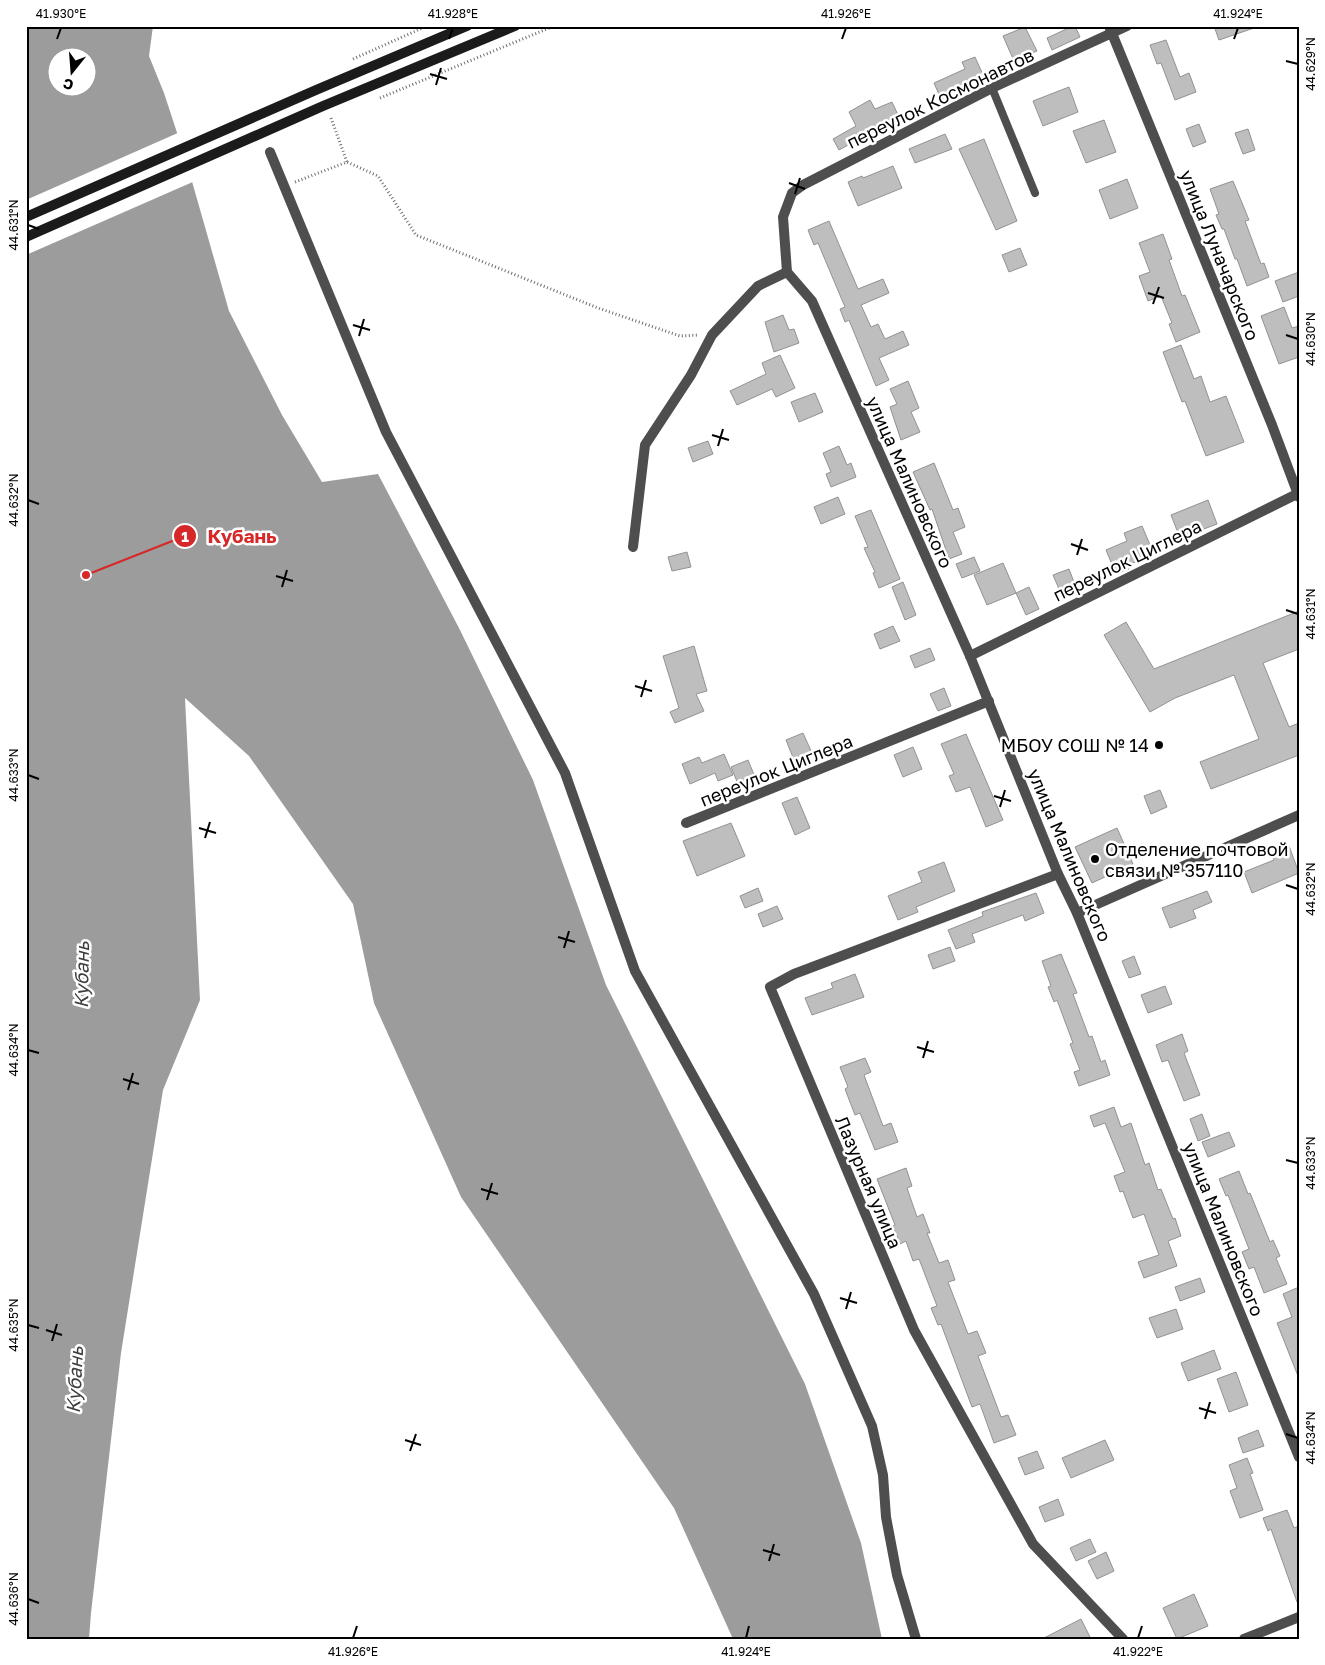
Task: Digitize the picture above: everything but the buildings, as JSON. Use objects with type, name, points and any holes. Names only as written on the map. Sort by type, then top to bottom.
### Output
[{"type":"main road","points":[[26,217],[467,26]]},
{"type":"main road","points":[[26,237],[323,106],[515,26]]},
{"type":"street","name":"переулок Космонавтов","points":[[786,272],[783,217],[792,193],[803,185],[1110,30],[1127,26]]},
{"type":"street","name":"улица Луначарского","points":[[1110,30],[1272,425],[1298,494]]},
{"type":"street","points":[[270,152],[386,432],[565,773],[635,971],[814,1294],[872,1426],[883,1475],[886,1518],[897,1575],[916,1639]]},
{"type":"street","points":[[633,547],[645,445],[692,375],[712,335],[758,286],[786,272]]},
{"type":"street","name":"улица Малиновского","points":[[786,272],[812,302],[970,656],[1299,1457]]},
{"type":"street","name":"переулок Циглера","points":[[970,656],[1298,494]]},
{"type":"street","name":"переулок Циглера","points":[[686,823],[989,701]]},
{"type":"street","points":[[1077,913],[1299,816]]},
{"type":"street","name":"Лазурная улица","points":[[1058,874],[794,974],[770,987],[914,1330],[1033,1544],[1123,1639]]},
{"type":"street","points":[[1244,1639],[1299,1617]]},
{"type":"lane","points":[[992,88],[1035,192]]},
{"type":"path","points":[[347,62],[427,26]]},
{"type":"path","points":[[376,100],[554,26]]},
{"type":"path","points":[[329,118],[331,118],[347,162]]},
{"type":"path","points":[[284,186],[347,162],[378,176],[416,236],[598,308],[680,336],[712,335]]},
{"type":"water","points":[[26,26],[153,26],[149,56],[164,93],[185,157],[229,311],[282,415],[322,482],[378,474],[459,628],[533,780],[606,985],[805,1384],[861,1543],[882,1639],[733,1639],[674,1508],[461,1197],[374,1003],[353,904],[249,756],[185,698],[200,1000],[163,1090],[121,1353],[89,1639],[26,1639]]},
{"type":"pier","points":[[180,132],[195,181],[26,255],[26,200]]},
{"type":"place","name":"Кубань","points":[[86,575]]},
{"type":"place","name":"МБОУ СОШ № 14","points":[[1159,745]]},
{"type":"place","name":"Отделение почтовой связи № 357110","points":[[1095,859]]}]
